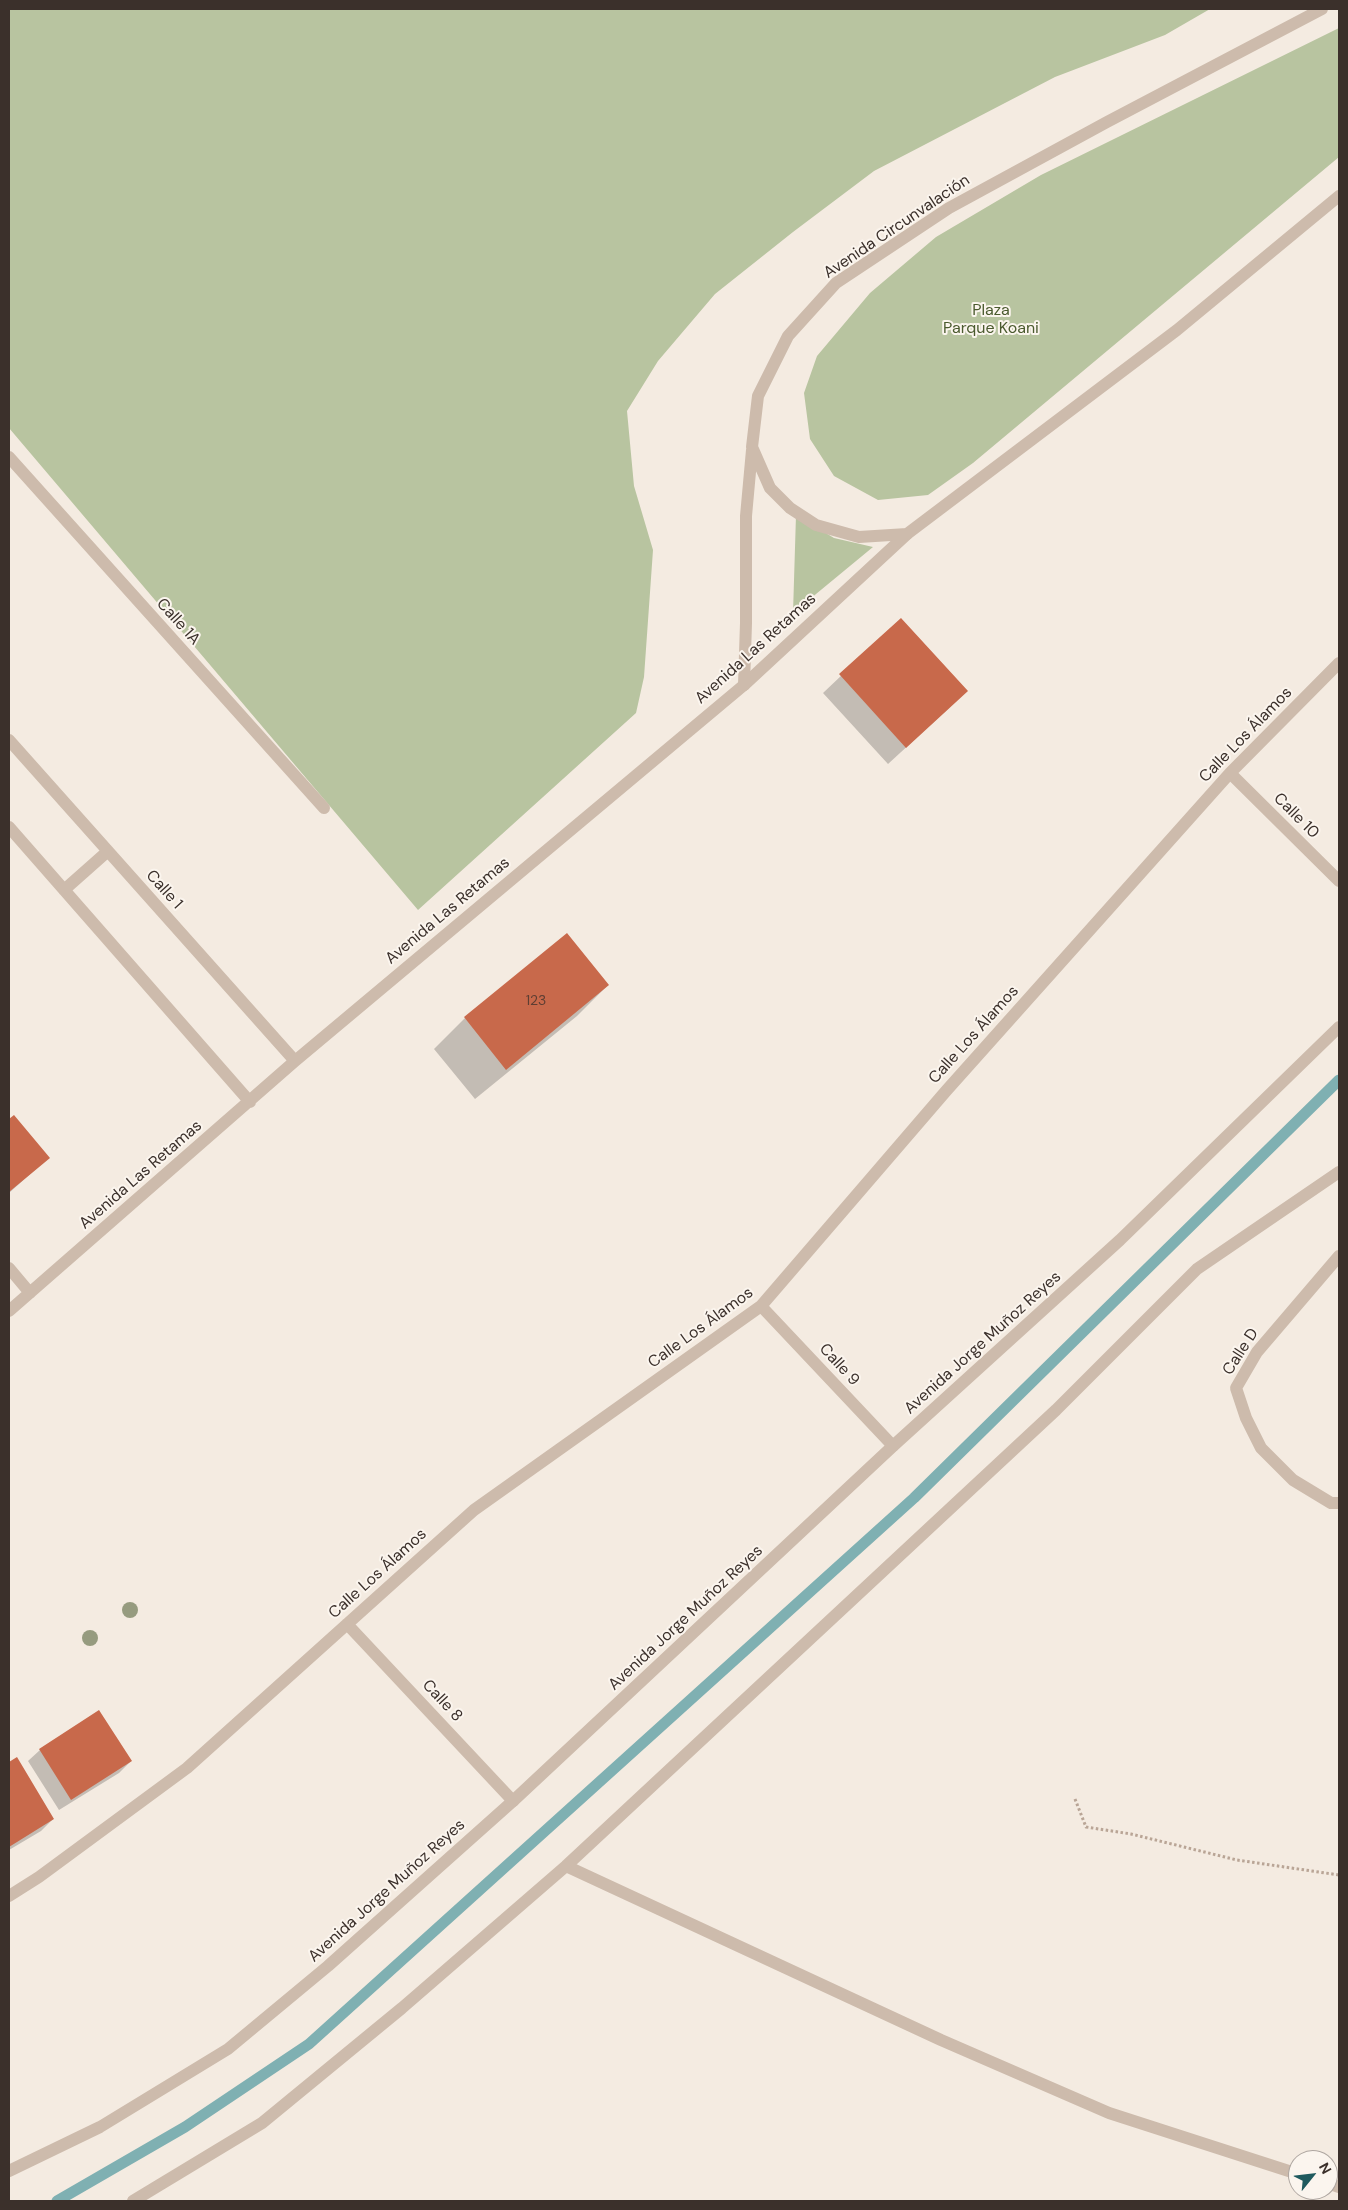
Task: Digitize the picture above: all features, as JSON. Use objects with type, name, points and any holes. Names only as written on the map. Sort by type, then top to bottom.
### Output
[{"type":"street","name":"Avenida Circunvalación","points":[[744,685],[746,516],[758,396],[788,336],[836,283],[949,208],[1107,122],[1322,9]]},
{"type":"street","points":[[752,447],[770,488],[790,508],[816,525],[859,537],[906,534],[1177,330],[1339,196]]},
{"type":"street","name":"Calle 1A","points":[[9,457],[324,808]]},
{"type":"street","name":"Avenida Las Retamas","points":[[9,1311],[295,1061],[744,685],[906,534]]},
{"type":"street","name":"Calle Los Álamos","points":[[9,1896],[39,1877],[187,1768],[474,1510],[761,1306],[940,1098],[1230,773],[1339,663]]},
{"type":"street","name":"Calle 1","points":[[9,740],[295,1061]]},
{"type":"street","name":"Calle 10","points":[[1230,773],[1339,881]]},
{"type":"street","points":[[9,827],[250,1102]]},
{"type":"street","points":[[64,890],[108,851]]},
{"type":"street","name":"Avenida Jorge Muñoz Reyes","points":[[9,2171],[100,2127],[228,2050],[328,1966],[513,1801],[893,1446],[1120,1240],[1339,1027]]},
{"type":"street","points":[[132,2201],[262,2123],[402,2008],[566,1866],[1056,1410],[1197,1269],[1339,1172]]},
{"type":"street","name":"Calle D","points":[[1339,1256],[1257,1352],[1236,1388],[1246,1418],[1262,1448],[1293,1480],[1330,1503],[1339,1503]]},
{"type":"street","points":[[9,1268],[30,1293]]},
{"type":"street","name":"Calle 9","points":[[761,1306],[893,1446]]},
{"type":"street","name":"Calle 8","points":[[346,1624],[513,1801]]},
{"type":"street","points":[[566,1866],[941,2040],[1109,2113],[1288,2171]]},
{"type":"path","points":[[1075,1798],[1086,1827],[1131,1834],[1237,1860],[1339,1875]]},
{"type":"green space","points":[[9,9],[1210,9],[1165,35],[1055,77],[874,171],[715,294],[658,361],[627,411],[634,486],[653,550],[644,677],[636,713],[418,910],[9,428]]},
{"type":"green space","name":"Plaza Parque Koani","points":[[1339,28],[1339,157],[973,463],[928,495],[878,500],[834,476],[810,439],[804,393],[817,356],[870,293],[936,237],[1041,175]]},
{"type":"green space","points":[[796,515],[834,538],[873,547],[793,613]]},
{"type":"building","points":[[901,618],[968,691],[906,748],[839,674]]},
{"type":"building","points":[[567,933],[609,985],[506,1070],[464,1017]]},
{"type":"building","points":[[14,1115],[50,1158],[9,1192],[9,1119]]},
{"type":"building","points":[[99,1710],[132,1761],[71,1800],[39,1749]]},
{"type":"building","points":[[17,1757],[54,1819],[9,1847],[9,1762]]},
{"type":"waterway","points":[[57,2201],[185,2127],[309,2044],[914,1498],[1339,1080]]}]
